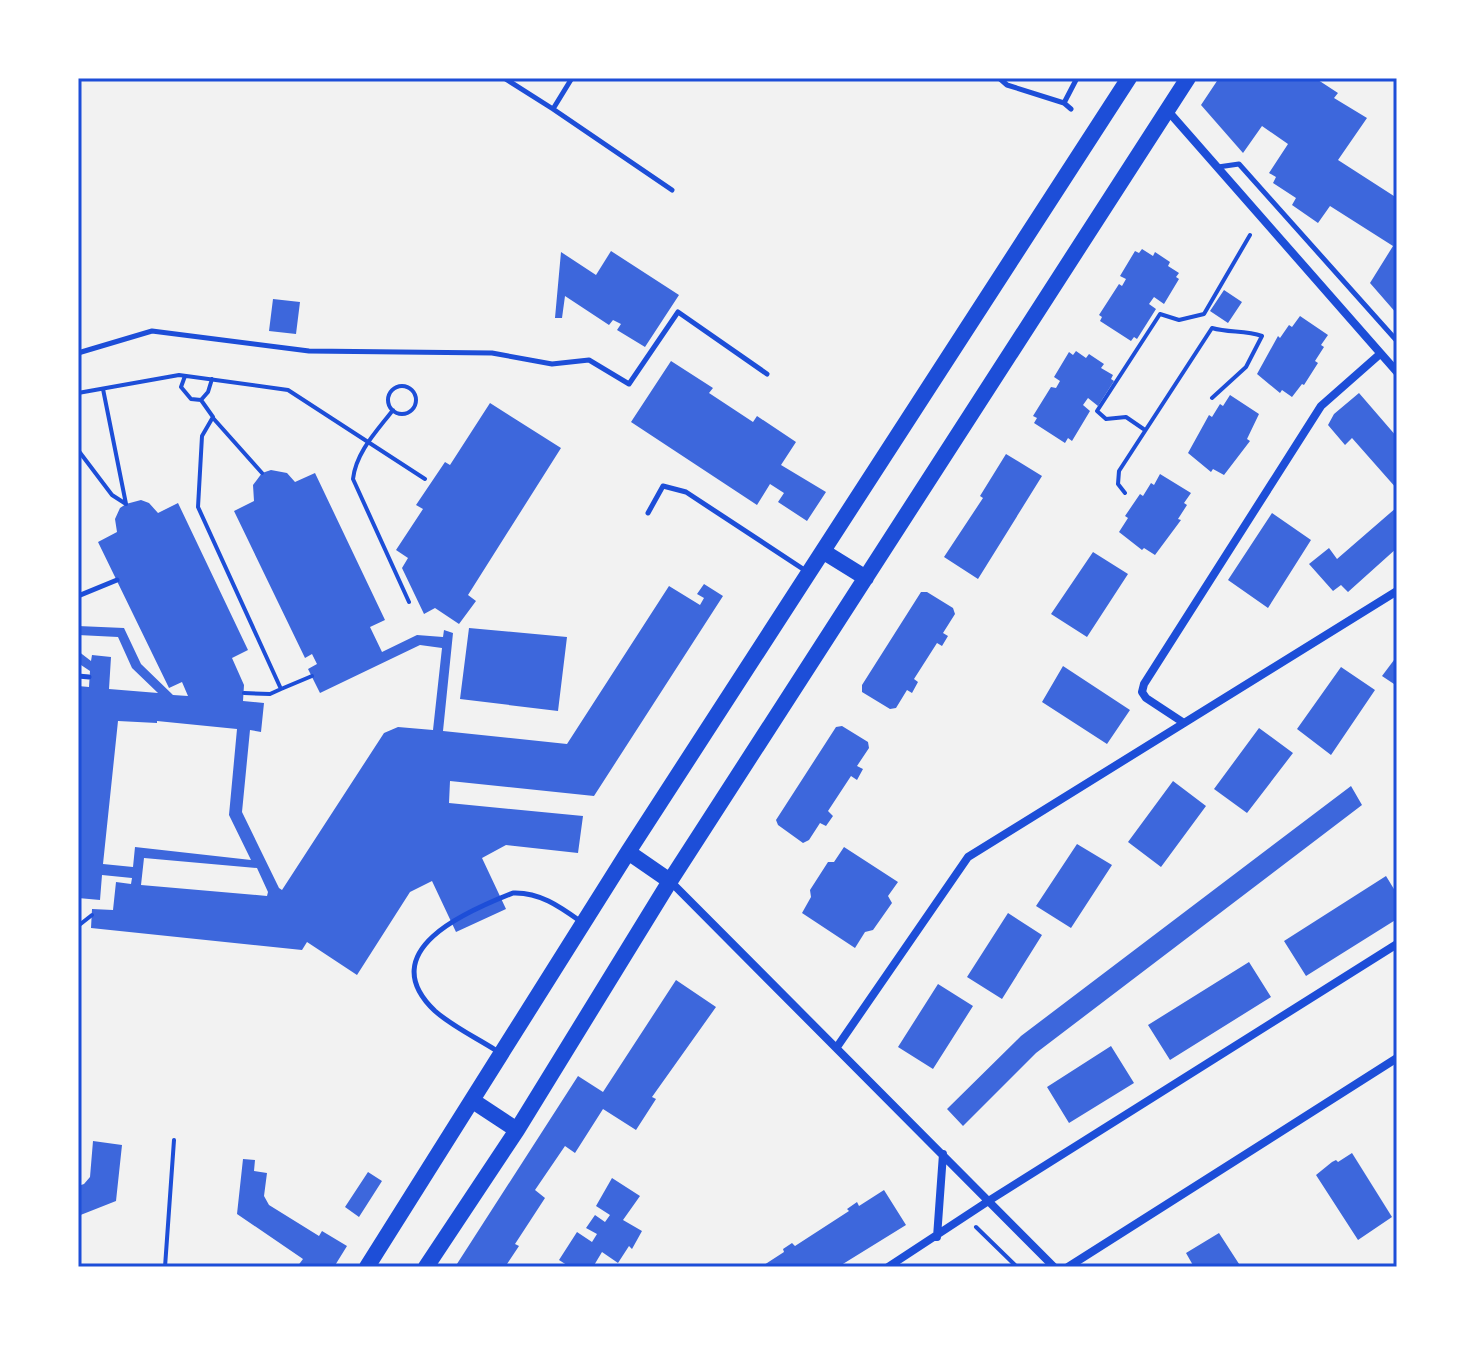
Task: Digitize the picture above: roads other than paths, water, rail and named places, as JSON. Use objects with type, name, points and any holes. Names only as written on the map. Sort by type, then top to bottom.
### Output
[{"type":"main road","points":[[367,1267],[628,852],[1129,78]]},
{"type":"main road","points":[[426,1267],[517,1130],[670,881],[1188,78]]},
{"type":"main road","points":[[824,552],[866,578]]},
{"type":"main road","points":[[628,852],[670,881]]},
{"type":"main road","points":[[473,1101],[517,1130]]},
{"type":"street","points":[[1167,111],[1397,372]]},
{"type":"street","points":[[1184,723],[1146,698],[1142,692],[1143,685],[1321,406],[1380,354]]},
{"type":"street","points":[[837,1047],[968,857],[1397,591]]},
{"type":"street","points":[[670,881],[1054,1267]]},
{"type":"street","points":[[888,1267],[1397,944]]},
{"type":"street","points":[[1068,1267],[1397,1058]]},
{"type":"street","points":[[937,1237],[943,1154]]},
{"type":"lane","points":[[504,78],[672,190]]},
{"type":"lane","points":[[553,109],[572,78]]},
{"type":"lane","points":[[999,78],[1007,85],[1064,103],[1071,109]]},
{"type":"lane","points":[[1064,103],[1077,78]]},
{"type":"lane","points":[[1217,167],[1239,164],[1397,341]]},
{"type":"lane","points":[[78,353],[152,331],[309,351],[492,353],[552,364],[589,360],[629,384],[678,312],[767,374]]},
{"type":"lane","points":[[648,513],[663,486],[686,492],[810,573]]},
{"type":"lane","points":[[78,596],[117,580]]},
{"type":"lane","points":[[78,676],[89,677]]},
{"type":"lane","points":[[502,1055],[436,1011],[418,986],[414,970],[417,956],[437,932],[513,893],[525,892],[541,897],[584,924]]}]
